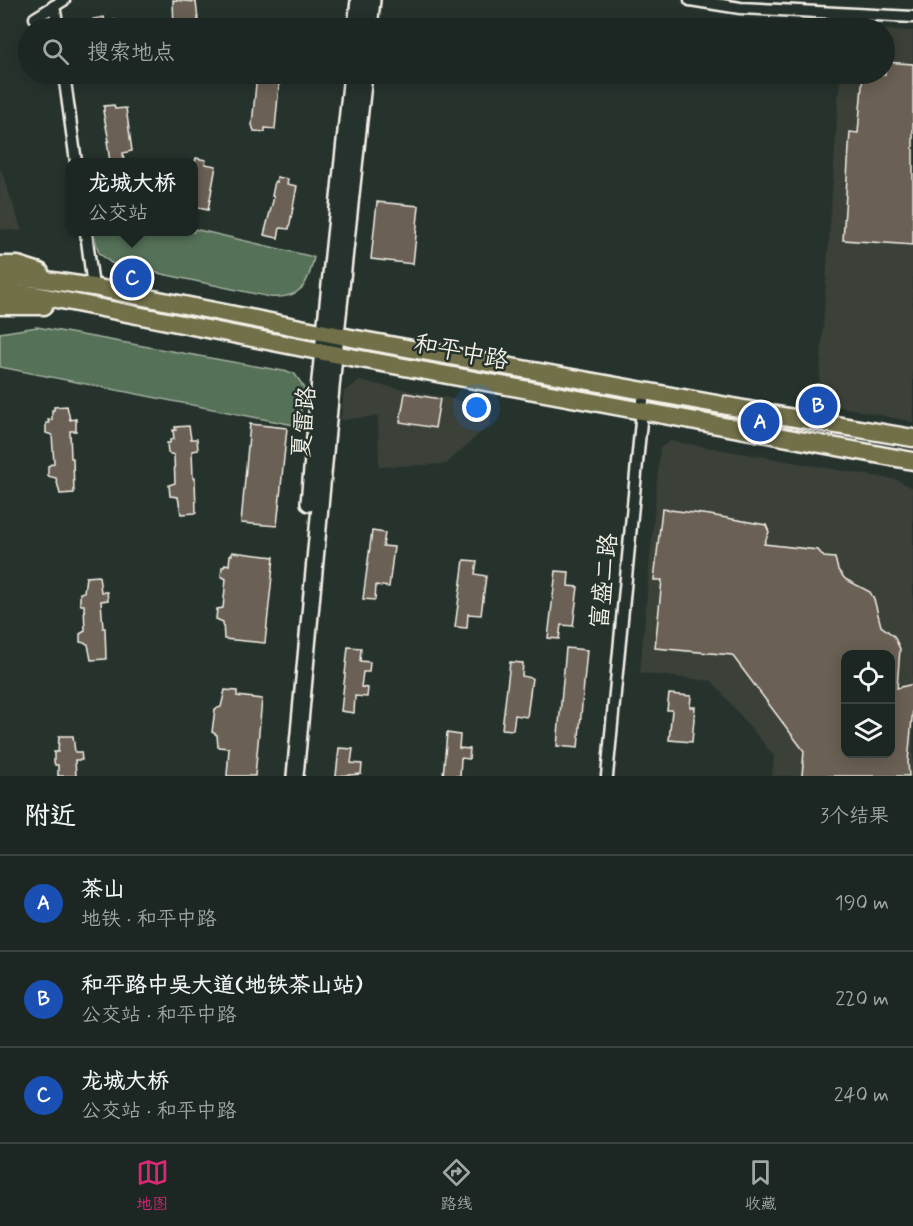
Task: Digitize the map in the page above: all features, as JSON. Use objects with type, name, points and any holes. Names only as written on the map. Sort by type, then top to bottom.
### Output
[{"type":"main road","points":[[0,263],[18,265],[93,287]]},
{"type":"main road","name":"和平中路","points":[[0,276],[93,287],[330,333],[913,438]]},
{"type":"main road","name":"和平中路","points":[[0,291],[36,295],[643,412],[911,461]]},
{"type":"main road","points":[[0,306],[25,305],[114,310]]},
{"type":"main road","points":[[875,431],[913,433]]},
{"type":"street","points":[[357,18],[359,0]]},
{"type":"street","points":[[370,18],[372,0]]},
{"type":"street","points":[[690,0],[740,8],[913,17]]},
{"type":"street","points":[[35,18],[59,3]]},
{"type":"street","points":[[58,18],[59,3]]},
{"type":"street","points":[[65,84],[75,158]]},
{"type":"street","name":"夏雷路","points":[[286,776],[330,333],[351,84]]},
{"type":"street","name":"夏雷路","points":[[330,333],[363,84]]},
{"type":"street","points":[[87,236],[93,287]]},
{"type":"street","name":"夏雷路","points":[[295,776],[328,352]]},
{"type":"street","name":"富盛二路","points":[[607,776],[644,390]]},
{"type":"shaded area","points":[[895,30],[913,31],[913,422],[818,402],[839,84],[895,84]]},
{"type":"shaded area","points":[[0,167],[22,231],[0,229]]},
{"type":"shaded area","points":[[360,381],[493,407],[490,424],[446,464],[379,467],[378,416],[341,420],[344,391]]},
{"type":"shaded area","points":[[671,441],[897,480],[913,488],[913,776],[772,776],[774,756],[712,681],[640,673],[660,448]]},
{"type":"green space","points":[[198,230],[314,257],[306,282],[296,293],[289,296],[270,297],[111,263],[99,253],[94,236],[198,236]]},
{"type":"green space","points":[[37,327],[294,373],[304,387],[299,426],[0,367],[0,333]]},
{"type":"building","points":[[173,0],[196,2],[198,18],[174,18]]},
{"type":"building","points":[[895,63],[913,64],[913,245],[843,240],[850,132],[858,133],[862,84],[895,84]]},
{"type":"building","points":[[256,84],[279,84],[275,129],[265,128],[265,132],[254,131],[252,125]]},
{"type":"building","points":[[114,105],[115,109],[126,108],[132,151],[123,153],[124,158],[109,158],[104,106]]},
{"type":"building","points":[[198,158],[206,160],[205,164],[216,166],[208,210],[198,208]]},
{"type":"building","points":[[277,177],[288,179],[287,184],[297,186],[289,229],[280,228],[278,238],[264,235]]},
{"type":"building","points":[[377,202],[419,206],[413,264],[371,259]]},
{"type":"building","points":[[405,393],[440,399],[435,428],[400,422]]},
{"type":"building","points":[[67,406],[70,420],[76,419],[76,431],[70,431],[74,493],[60,494],[56,478],[48,476],[48,466],[54,463],[52,435],[46,433],[46,423],[52,420],[54,407]]},
{"type":"building","points":[[250,424],[287,428],[277,526],[241,523]]},
{"type":"building","points":[[189,426],[191,439],[197,439],[198,450],[192,451],[196,513],[181,514],[178,497],[170,496],[169,485],[175,483],[174,455],[168,453],[167,443],[174,439],[175,427]]},
{"type":"building","points":[[662,509],[766,525],[769,532],[764,544],[818,550],[824,557],[835,558],[838,570],[845,579],[870,592],[881,626],[894,636],[900,649],[897,688],[913,685],[909,776],[802,776],[804,751],[732,655],[655,648],[662,580],[654,580]]},
{"type":"building","points":[[372,531],[385,533],[383,546],[394,547],[389,587],[376,585],[375,600],[363,599]]},
{"type":"building","points":[[232,552],[274,557],[265,643],[224,639],[223,622],[216,619],[217,609],[223,608],[226,579],[221,576],[222,567],[225,564],[229,565]]},
{"type":"building","points":[[464,560],[477,561],[475,574],[486,576],[481,615],[468,614],[467,628],[455,627]]},
{"type":"building","points":[[556,571],[569,572],[568,586],[578,587],[573,626],[561,625],[559,639],[548,638]]},
{"type":"building","points":[[99,576],[101,592],[107,592],[108,600],[101,601],[106,659],[91,660],[88,644],[80,642],[80,634],[85,631],[84,605],[80,603],[80,593],[84,592],[86,577]]},
{"type":"building","points":[[348,647],[361,648],[360,661],[370,662],[369,672],[363,672],[361,687],[368,688],[367,697],[355,696],[354,713],[341,711]]},
{"type":"building","points":[[566,648],[587,650],[578,748],[557,746]]},
{"type":"building","points":[[510,662],[523,663],[522,676],[532,678],[527,717],[515,715],[513,730],[502,729]]},
{"type":"building","points":[[225,690],[237,691],[237,696],[262,699],[255,776],[227,776],[229,748],[218,747],[217,735],[212,732],[215,709],[221,707]]},
{"type":"building","points":[[669,694],[691,696],[690,707],[695,707],[692,742],[669,740],[672,710],[667,710]]},
{"type":"building","points":[[447,733],[460,735],[459,748],[470,749],[469,759],[461,758],[460,776],[443,776]]},
{"type":"building","points":[[59,736],[73,736],[75,752],[81,752],[82,760],[75,760],[76,776],[58,776],[58,765],[54,762],[54,752],[58,752]]},
{"type":"building","points":[[339,748],[353,749],[351,763],[362,764],[361,774],[336,776]]},
{"type":"place","name":"龙城大桥","points":[[132,278]]},
{"type":"place","name":"和平路中吴大道(地铁茶山站)","points":[[818,406]]},
{"type":"place","name":"茶山","points":[[760,422]]}]
